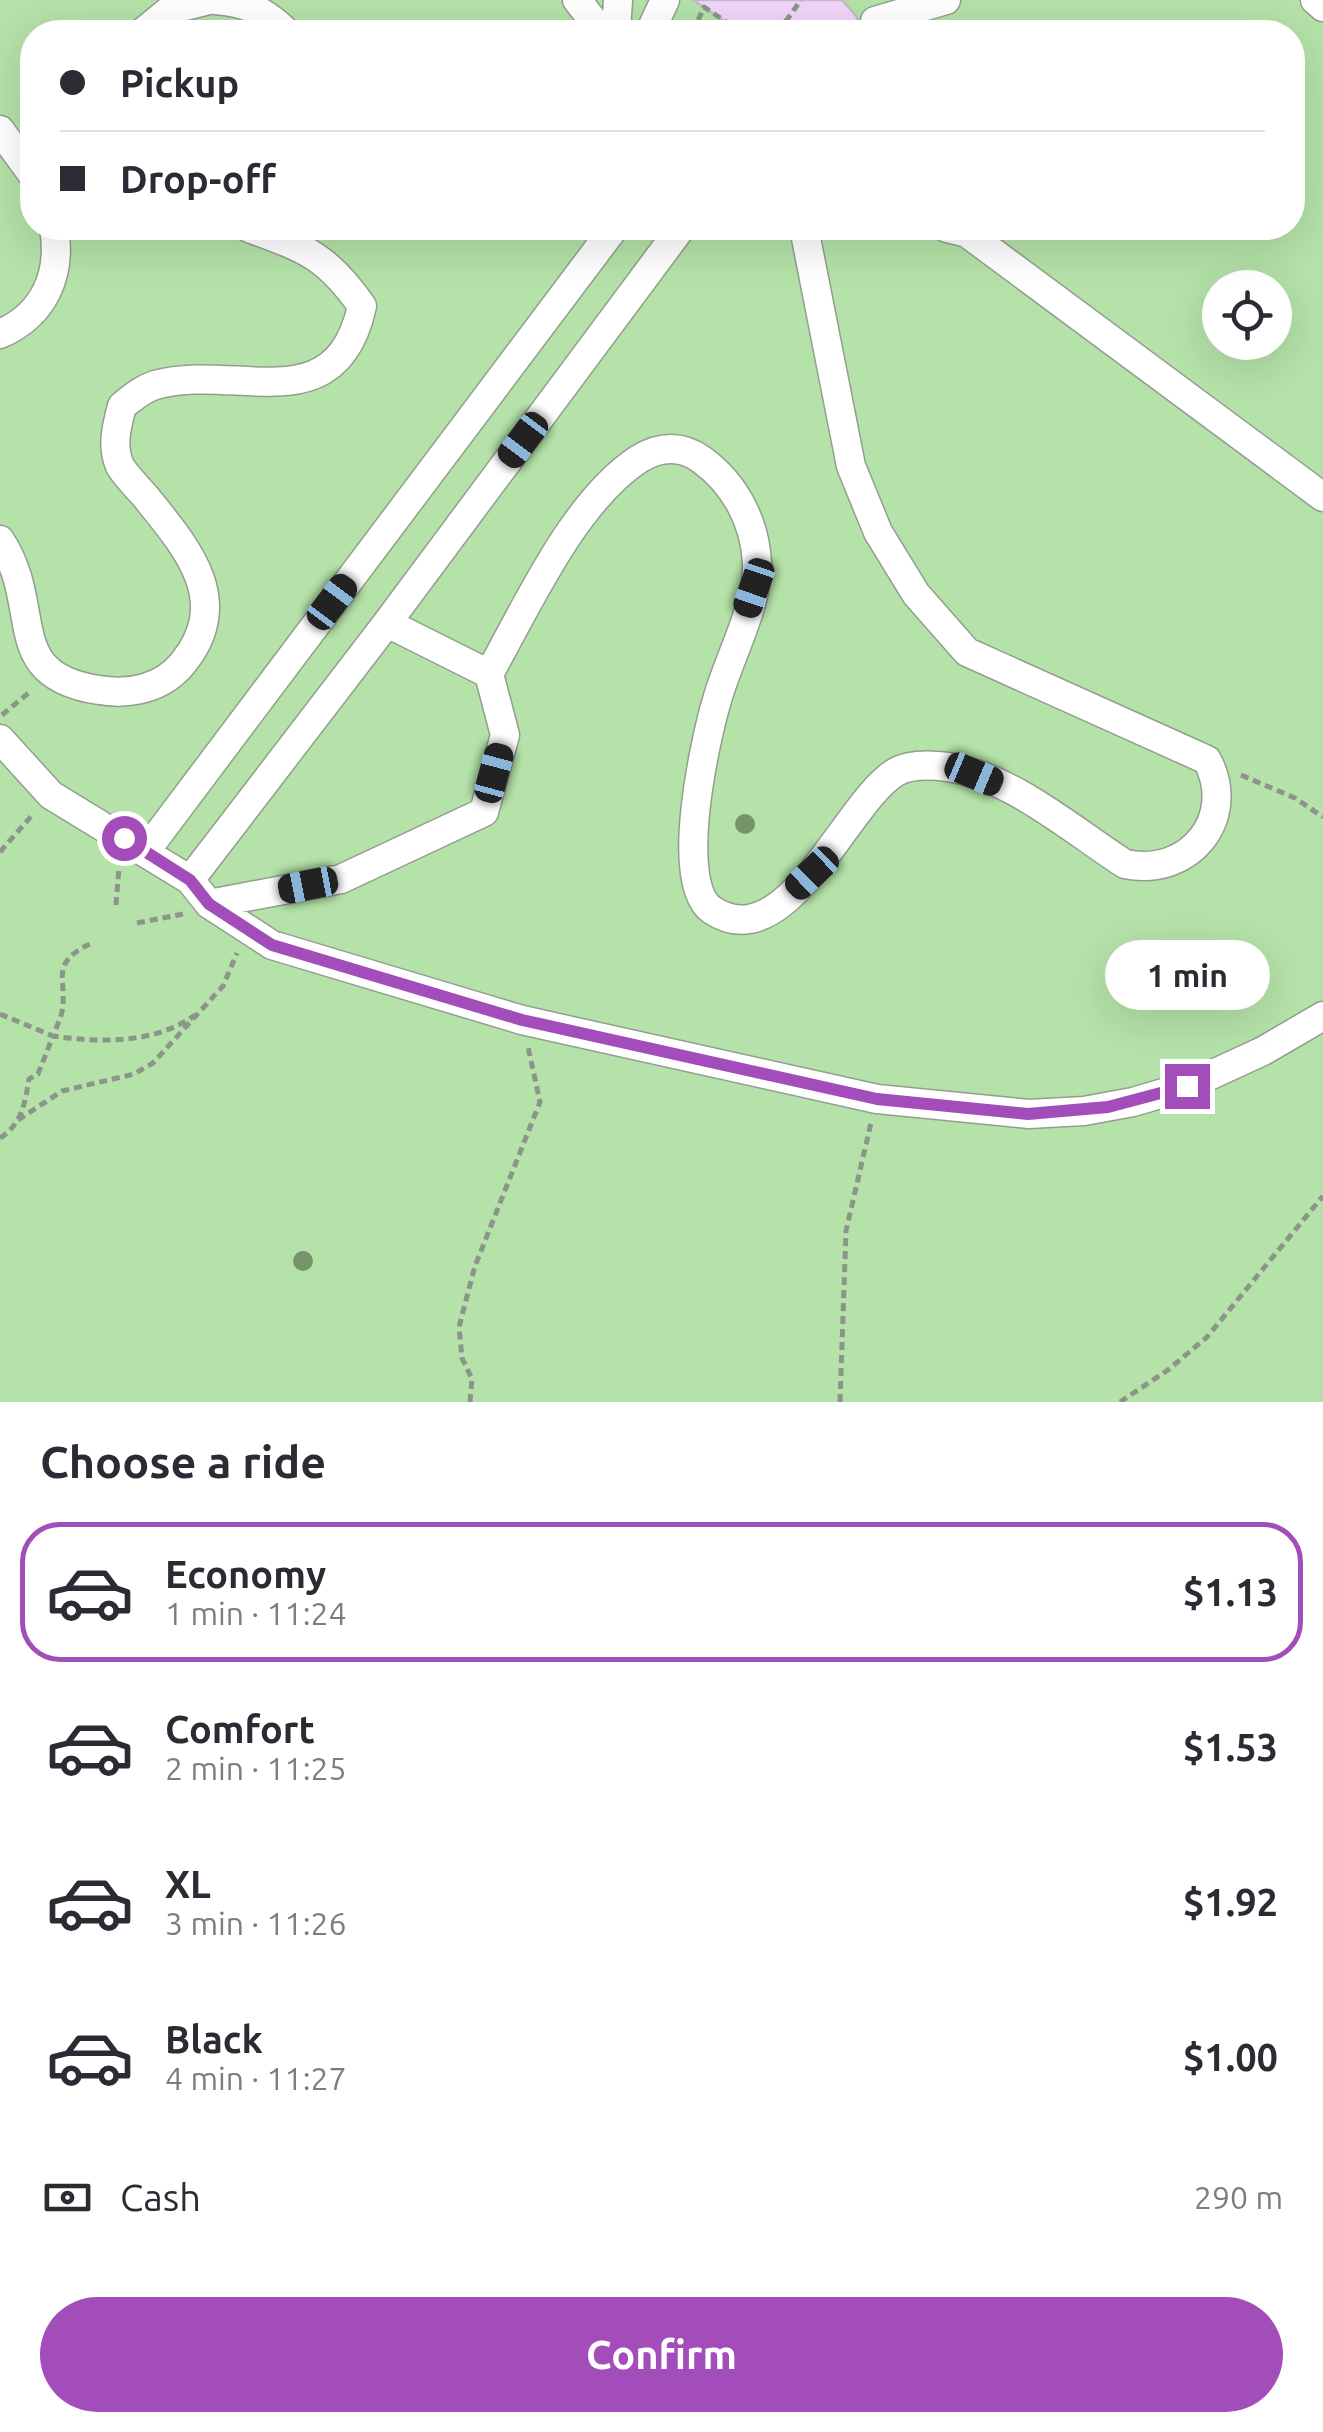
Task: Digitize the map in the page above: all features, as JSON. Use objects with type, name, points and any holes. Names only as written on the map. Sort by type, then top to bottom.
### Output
[{"type":"lane","points":[[158,20],[170,10],[212,0],[248,6],[274,20]]},
{"type":"lane","points":[[577,0],[593,20]]},
{"type":"lane","points":[[870,18],[946,0]]},
{"type":"lane","points":[[1316,0],[1323,7]]},
{"type":"lane","points":[[0,130],[20,158]]},
{"type":"lane","points":[[0,334],[25,324],[49,287],[58,252],[56,240]]},
{"type":"lane","points":[[0,540],[20,584],[31,654],[51,678],[120,693],[141,690],[182,664],[203,627],[208,605],[197,568],[120,466],[114,437],[122,406],[156,384],[289,383],[317,376],[356,334],[362,306],[337,271],[306,248],[283,240]]},
{"type":"lane","points":[[130,846],[605,240]]},
{"type":"lane","points":[[190,880],[388,623],[672,240]]},
{"type":"lane","points":[[219,910],[340,879],[484,812],[505,735],[488,674],[584,514],[636,462],[653,451],[676,448],[693,454],[727,484],[750,521],[758,566],[716,701],[692,847],[699,898],[711,910],[728,917],[750,918],[774,909],[812,873],[878,788],[905,768],[946,767],[974,774],[1014,793],[1125,864],[1160,866],[1193,848],[1216,815],[1217,778],[1207,760],[967,652],[916,594],[878,532],[850,466],[806,240]]},
{"type":"lane","points":[[975,240],[1323,497]]},
{"type":"lane","points":[[388,623],[488,674]]},
{"type":"lane","points":[[0,739],[50,795],[190,880],[219,910],[272,945],[522,1020],[877,1099],[1028,1114],[1084,1111],[1134,1102],[1187,1086],[1262,1051],[1323,1016]]},
{"type":"path","points":[[698,20],[704,7],[723,20]]},
{"type":"path","points":[[0,717],[51,678]]},
{"type":"path","points":[[1207,760],[1295,798],[1323,816]]},
{"type":"path","points":[[0,852],[50,795]]},
{"type":"path","points":[[116,904],[130,846]]},
{"type":"path","points":[[18,1120],[62,1092],[134,1074],[153,1063],[204,1008],[234,967],[237,950],[219,910],[170,920],[149,918],[138,923]]},
{"type":"path","points":[[0,1138],[24,1111],[29,1079],[38,1074],[54,1036],[63,1009],[59,980],[63,970],[76,950],[94,942]]},
{"type":"path","points":[[0,1014],[54,1036],[110,1041],[180,1026],[204,1008]]},
{"type":"path","points":[[470,1402],[472,1379],[462,1358],[459,1327],[474,1266],[540,1102],[522,1020]]},
{"type":"path","points":[[840,1402],[846,1231],[877,1099]]},
{"type":"path","points":[[1120,1402],[1168,1370],[1207,1337],[1323,1196]]},
{"type":"green space","points":[[0,0],[1323,0],[1323,1402],[0,1402]]},
{"type":"building","points":[[693,0],[842,0],[857,20],[723,20]]},
{"type":"route","points":[[124,838],[190,880],[209,904],[272,945],[522,1020],[877,1099],[1028,1114],[1108,1107],[1187,1086]]}]
